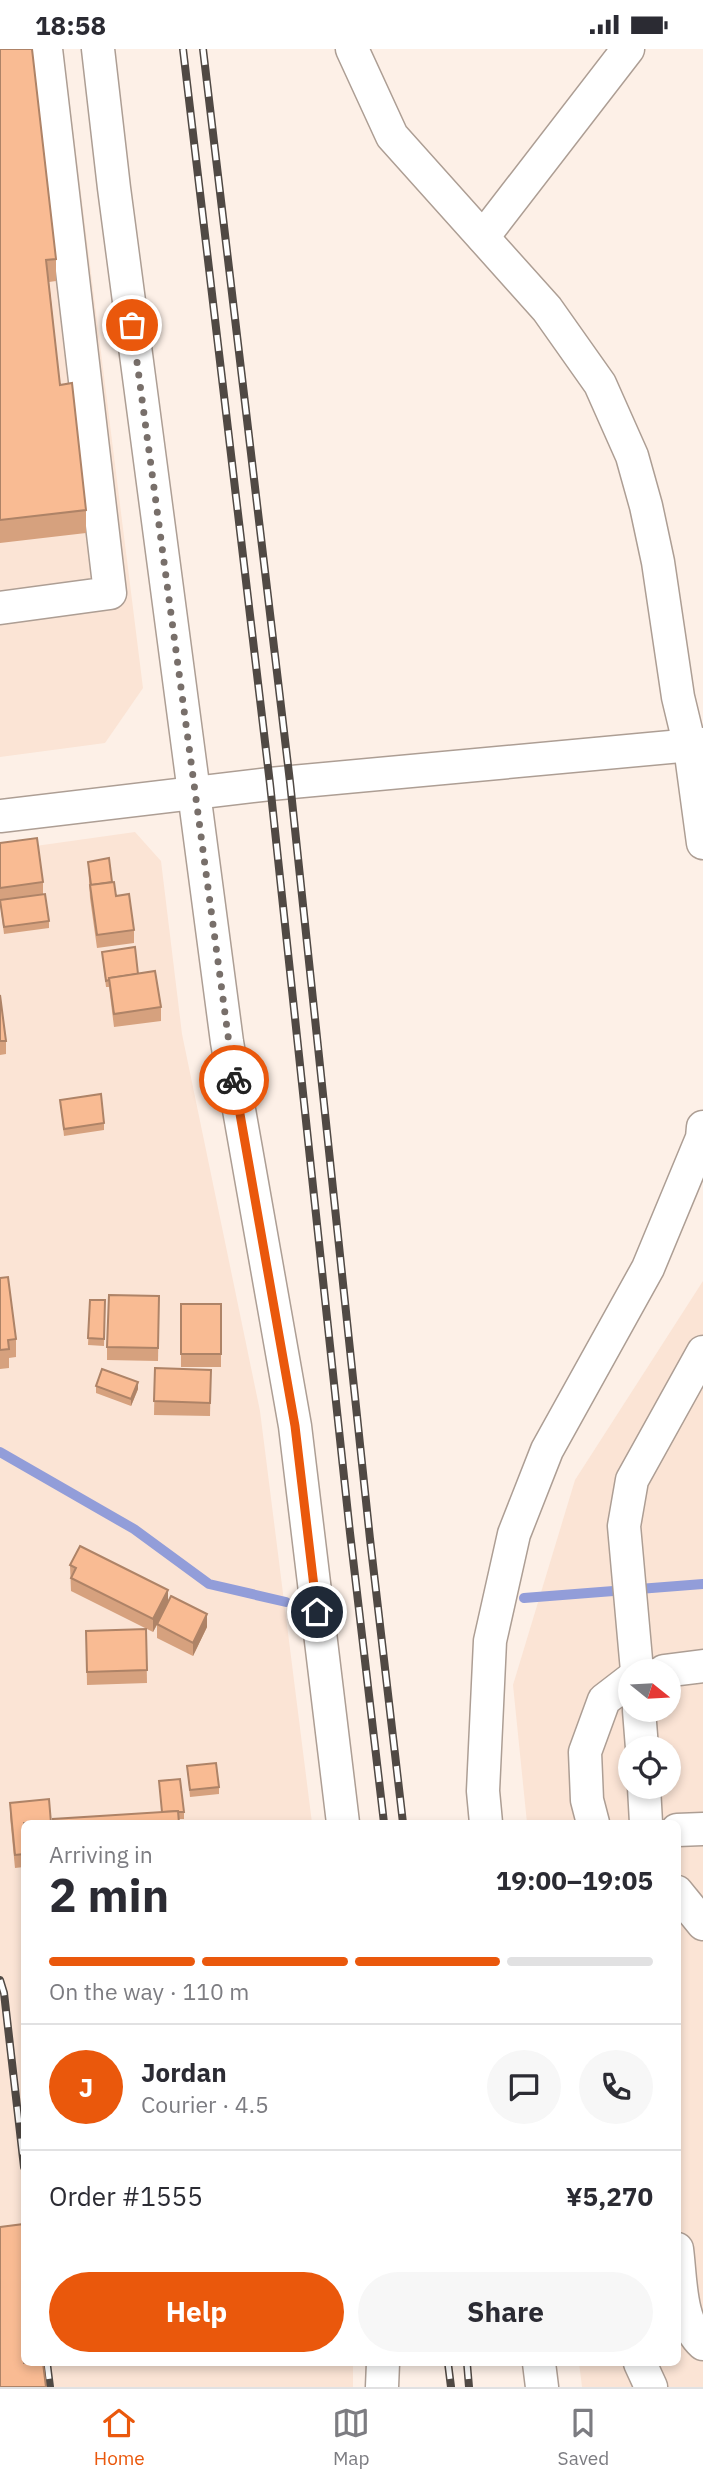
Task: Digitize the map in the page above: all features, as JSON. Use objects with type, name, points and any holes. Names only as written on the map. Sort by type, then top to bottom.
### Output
[{"type":"street","points":[[0,608],[110,593],[46,49]]},
{"type":"street","points":[[97,49],[227,1042],[295,1426],[343,1820]]},
{"type":"street","points":[[352,49],[392,136],[547,309],[600,384],[632,456],[658,562],[678,697],[696,745],[703,843]]},
{"type":"street","points":[[483,237],[628,49]]},
{"type":"street","points":[[0,816],[270,784],[696,745]]},
{"type":"street","points":[[486,1820],[483,1791],[490,1641],[514,1534],[547,1450],[648,1268],[702,1138],[703,1127]]},
{"type":"street","points":[[636,1659],[624,1526],[632,1480],[703,1352]]},
{"type":"street","points":[[681,1669],[703,1666]]},
{"type":"street","points":[[592,1820],[587,1800],[585,1752],[604,1700],[618,1690]]},
{"type":"street","points":[[645,1799],[646,1820]]},
{"type":"street","points":[[681,1830],[703,1829]]},
{"type":"street","points":[[681,1897],[703,1924]]},
{"type":"street","points":[[681,2280],[685,2312],[703,2344]]},
{"type":"street","points":[[382,2387],[383,2366]]},
{"type":"street","points":[[539,2366],[542,2387]]},
{"type":"street","points":[[642,2366],[652,2387]]},
{"type":"shaded area","points":[[0,49],[63,49],[143,688],[105,743],[0,757]]},
{"type":"shaded area","points":[[135,832],[161,861],[182,1034],[260,1411],[312,1820],[21,1820],[21,2366],[353,2366],[353,2387],[0,2387],[0,851]]},
{"type":"shaded area","points":[[703,1281],[703,2387],[582,2387],[579,2366],[681,2366],[681,1820],[527,1820],[513,1685],[575,1480]]},
{"type":"building","points":[[0,49],[32,49],[56,259],[46,260],[60,385],[72,383],[86,510],[0,520]]},
{"type":"building","points":[[37,838],[43,882],[0,888],[0,843]]},
{"type":"building","points":[[109,858],[112,882],[91,885],[88,862]]},
{"type":"building","points":[[114,882],[116,896],[129,894],[134,930],[97,935],[90,885]]},
{"type":"building","points":[[45,894],[49,921],[4,927],[0,900]]},
{"type":"building","points":[[135,947],[138,974],[109,978],[106,981],[102,952]]},
{"type":"building","points":[[155,971],[161,1007],[114,1014],[109,978]]},
{"type":"building","points":[[0,995],[6,1041],[0,1041]]},
{"type":"building","points":[[101,1094],[104,1123],[64,1129],[60,1100]]},
{"type":"building","points":[[8,1277],[16,1339],[8,1340],[9,1349],[0,1350],[0,1278]]},
{"type":"building","points":[[109,1295],[159,1296],[158,1348],[107,1347]]},
{"type":"building","points":[[90,1300],[105,1300],[104,1339],[88,1338]]},
{"type":"building","points":[[181,1304],[221,1304],[221,1354],[181,1354]]},
{"type":"building","points":[[155,1368],[211,1370],[210,1403],[154,1401]]},
{"type":"building","points":[[102,1369],[138,1382],[131,1399],[96,1386]]},
{"type":"building","points":[[80,1546],[168,1590],[153,1619],[71,1578],[76,1568],[70,1565]]},
{"type":"building","points":[[171,1596],[207,1614],[193,1643],[157,1624]]},
{"type":"building","points":[[146,1629],[147,1670],[87,1672],[86,1631]]},
{"type":"building","points":[[216,1763],[219,1787],[190,1790],[187,1766]]},
{"type":"building","points":[[180,1779],[184,1812],[162,1812],[159,1781]]},
{"type":"building","points":[[49,1799],[51,1820],[21,1820],[21,1854],[15,1855],[10,1803]]},
{"type":"building","points":[[178,1811],[179,1820],[53,1820]]},
{"type":"building","points":[[21,2224],[21,2366],[43,2366],[46,2387],[0,2387],[0,2227]]},
{"type":"waterway","points":[[0,1452],[134,1529],[209,1584],[286,1602]]},
{"type":"waterway","points":[[524,1598],[703,1584]]},
{"type":"railway","points":[[183,49],[270,784],[350,1533],[384,1820]]},
{"type":"railway","points":[[203,49],[290,782],[370,1539],[403,1820]]},
{"type":"railway","points":[[0,1980],[4,1993],[21,2141]]},
{"type":"railway","points":[[47,2366],[50,2387]]},
{"type":"railway","points":[[448,2366],[451,2387]]},
{"type":"railway","points":[[467,2366],[469,2387]]},
{"type":"way so far","points":[[132,325],[234,1080]]},
{"type":"route","points":[[234,1080],[295,1426],[317,1612]]}]
